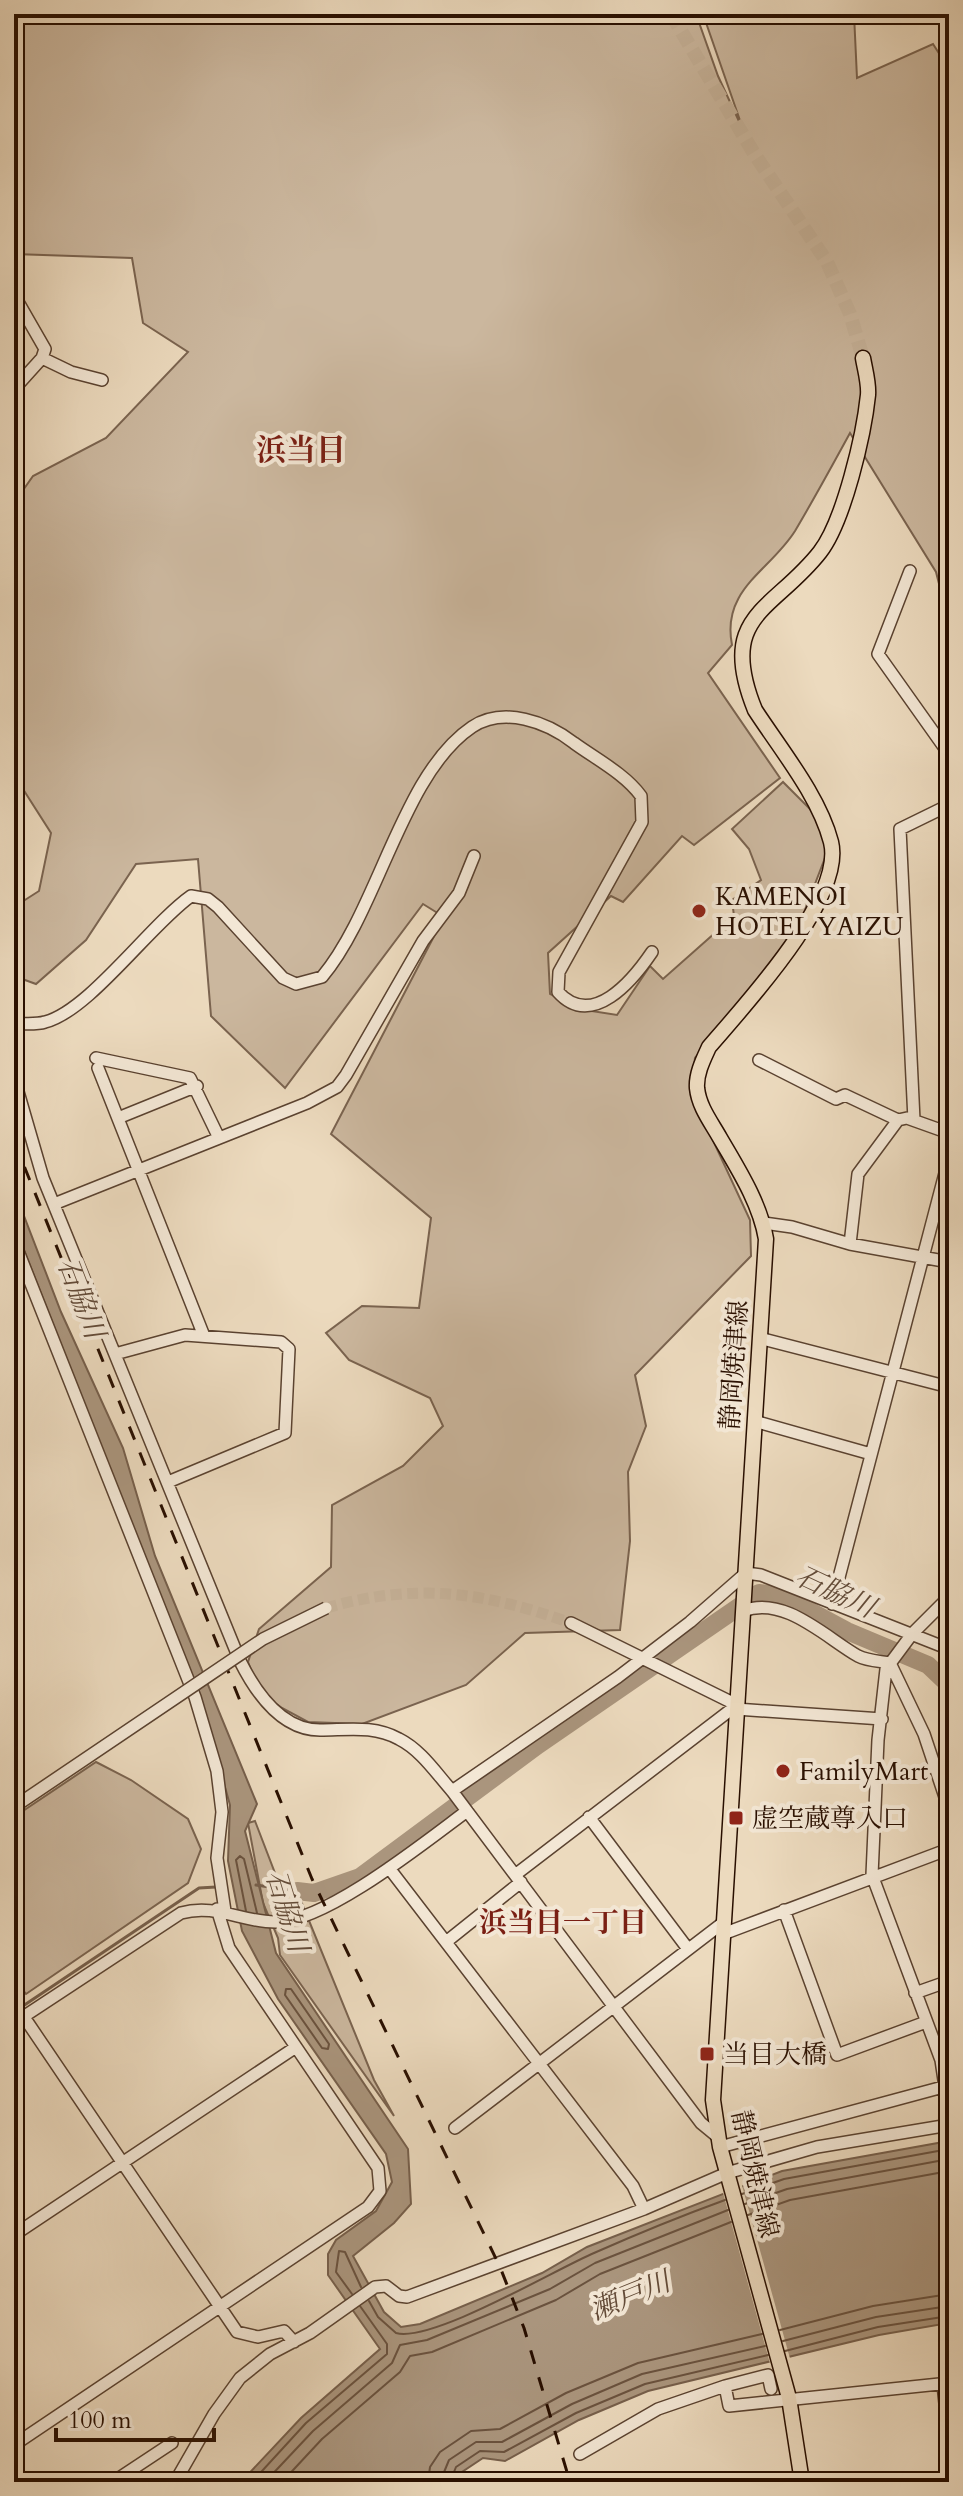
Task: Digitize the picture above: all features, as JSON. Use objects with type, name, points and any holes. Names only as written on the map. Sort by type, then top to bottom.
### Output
[{"type":"main road","name":"静岡焼津線","points":[[802,2482],[788,2393],[719,2142],[713,2100],[766,1239],[764,1223],[700,1104],[697,1084],[701,1063],[709,1047],[786,956],[831,871],[832,844],[810,798],[755,710],[747,691],[745,646],[751,619],[820,551],[837,518],[848,487],[868,393],[863,358]]},
{"type":"street","points":[[14,295],[45,349],[42,358],[14,389]]},
{"type":"street","points":[[42,358],[71,372],[102,380]]},
{"type":"street","points":[[910,571],[878,654],[949,754]]},
{"type":"street","points":[[14,1024],[45,1023],[58,1016],[103,982],[168,912],[191,896],[208,899],[218,907],[283,978],[296,984],[322,977],[359,921],[412,805],[435,768],[458,739],[474,726],[489,720],[523,718],[555,729],[641,796],[642,822],[559,972],[558,992],[574,1004],[598,1004],[614,996],[637,975],[652,952]]},
{"type":"street","points":[[914,1120],[900,829],[949,805]]},
{"type":"street","points":[[54,1204],[337,1087],[423,941],[459,893],[474,856]]},
{"type":"street","points":[[759,1060],[836,1099],[845,1095],[898,1120],[914,1120],[949,1133]]},
{"type":"street","points":[[204,1336],[97,1063],[190,1078],[197,1086],[219,1138]]},
{"type":"street","points":[[14,1078],[54,1204],[240,1661],[264,1701],[307,1728],[367,1729],[398,1738],[425,1759],[701,2123],[719,2142],[945,2077]]},
{"type":"street","points":[[118,1118],[197,1086]]},
{"type":"street","points":[[850,1244],[858,1174],[898,1120]]},
{"type":"street","points":[[832,1604],[949,1158]]},
{"type":"street","points":[[764,1223],[792,1227],[850,1244],[949,1262]]},
{"type":"street","points":[[14,1241],[195,1697],[217,1771],[222,1812],[217,1858],[223,1895],[221,1910],[229,1948],[378,2168],[380,2191],[368,2207],[14,2445]]},
{"type":"street","points":[[115,1354],[185,1335],[281,1342],[289,1349],[285,1433],[168,1482]]},
{"type":"street","points":[[759,1338],[949,1387]]},
{"type":"street","points":[[754,1421],[871,1454]]},
{"type":"street","points":[[452,1791],[644,1660],[745,1579],[832,1604],[949,1649]]},
{"type":"street","points":[[949,1597],[912,1634],[890,1663],[882,1719],[872,1875],[941,2060],[949,2114]]},
{"type":"street","points":[[743,1609],[767,1606],[821,1630],[858,1656],[890,1663]]},
{"type":"street","points":[[14,1807],[263,1639],[326,1608]]},
{"type":"street","points":[[571,1623],[737,1707],[882,1719]]},
{"type":"street","points":[[890,1663],[924,1734],[949,1809]]},
{"type":"street","points":[[446,1942],[589,1817],[737,1707]]},
{"type":"street","points":[[294,2342],[284,2331],[243,2335],[219,2307],[122,2163],[19,2020],[181,1913],[198,1908],[221,1910],[278,1922],[361,1889],[467,1811]]},
{"type":"street","points":[[589,1817],[688,1949]]},
{"type":"street","points":[[455,2128],[613,2004],[688,1949],[723,1928],[784,1910],[949,1849]]},
{"type":"street","points":[[389,1868],[633,2186],[644,2209]]},
{"type":"street","points":[[784,1910],[837,2055],[926,2022]]},
{"type":"street","points":[[915,1993],[949,1981]]},
{"type":"street","points":[[14,2235],[296,2047]]},
{"type":"street","points":[[175,2482],[214,2414],[240,2378],[270,2354],[294,2342],[375,2287],[386,2286],[407,2297],[728,2176],[817,2147],[949,2125]]},
{"type":"street","points":[[580,2454],[658,2409],[725,2386],[768,2375],[771,2389]]},
{"type":"street","points":[[725,2386],[729,2406],[788,2393],[946,2384],[949,2442]]},
{"type":"street","points":[[113,2482],[172,2443]]},
{"type":"shaded area","points":[[14,14],[696,14],[718,76],[744,132],[703,14],[854,14],[857,78],[933,44],[949,69],[949,623],[936,572],[850,433],[795,531],[741,595],[734,609],[732,645],[708,673],[780,778],[694,845],[682,836],[623,902],[611,896],[548,953],[550,994],[579,1009],[617,1015],[650,966],[663,979],[734,916],[732,900],[761,880],[749,849],[732,829],[783,782],[815,814],[828,850],[798,928],[695,1058],[691,1093],[750,1220],[751,1256],[635,1375],[646,1426],[628,1472],[630,1541],[620,1630],[525,1633],[466,1685],[362,1724],[308,1722],[282,1708],[260,1692],[248,1662],[259,1629],[331,1567],[332,1505],[403,1466],[443,1426],[430,1398],[349,1360],[326,1333],[362,1306],[419,1308],[431,1218],[331,1134],[444,917],[423,904],[285,1088],[211,1016],[198,859],[136,864],[86,940],[36,984],[14,976],[14,907],[39,891],[51,833],[14,775],[14,503],[33,476],[106,438],[188,352],[143,323],[132,258],[14,254]]},
{"type":"shaded area","points":[[96,1762],[131,1780],[188,1819],[201,1849],[188,1883],[26,1994],[14,1978],[14,1817]]},
{"type":"shaded area","points":[[255,1821],[285,1899],[301,1901],[374,2080],[394,2116],[280,1955],[278,1938],[263,1903],[248,1823]]},
{"type":"water","name":"瀬戸川","points":[[14,1190],[61,1312],[123,1448],[155,1556],[257,1804],[245,1831],[276,1953],[408,2149],[411,2204],[394,2223],[353,2256],[384,2312],[401,2327],[420,2324],[542,2273],[587,2247],[782,2171],[949,2141],[949,2323],[879,2335],[648,2391],[579,2420],[505,2461],[483,2458],[462,2472],[456,2482],[241,2482],[301,2418],[380,2349],[328,2275],[328,2254],[336,2240],[376,2211],[392,2182],[386,2154],[278,1999],[242,1931],[228,1861],[230,1805],[200,1698],[14,1225]]},
{"type":"pier","points":[[741,2182],[791,2362],[771,2367],[722,2189]]},
{"type":"waterway","name":"石脇川","points":[[297,1891],[314,1893],[360,1877],[538,1745],[759,1593],[780,1595],[847,1631],[928,1665],[949,1685]]},
{"type":"waterway","points":[[256,1885],[297,1891]]},
{"type":"waterway","points":[[14,2012],[199,1888],[216,1887]]},
{"type":"tunnel","points":[[671,14],[755,155],[827,262],[850,314],[863,358]]},
{"type":"tunnel","points":[[326,1608],[390,1595],[450,1594],[509,1604],[571,1623]]},
{"type":"railway","points":[[14,1141],[312,1879],[500,2267],[524,2328],[570,2482]]},
{"type":"place","name":"KAMENOI HOTEL YAIZU","points":[[699,911]]},
{"type":"place","name":"FamilyMart","points":[[783,1771]]},
{"type":"place","name":"虚空蔵尊入口","points":[[736,1818]]},
{"type":"place","name":"当目大橋","points":[[707,2054]]},
{"type":"district","name":"浜当目","points":[[301,450]]},
{"type":"district","name":"浜当目一丁目","points":[[563,1923]]}]
